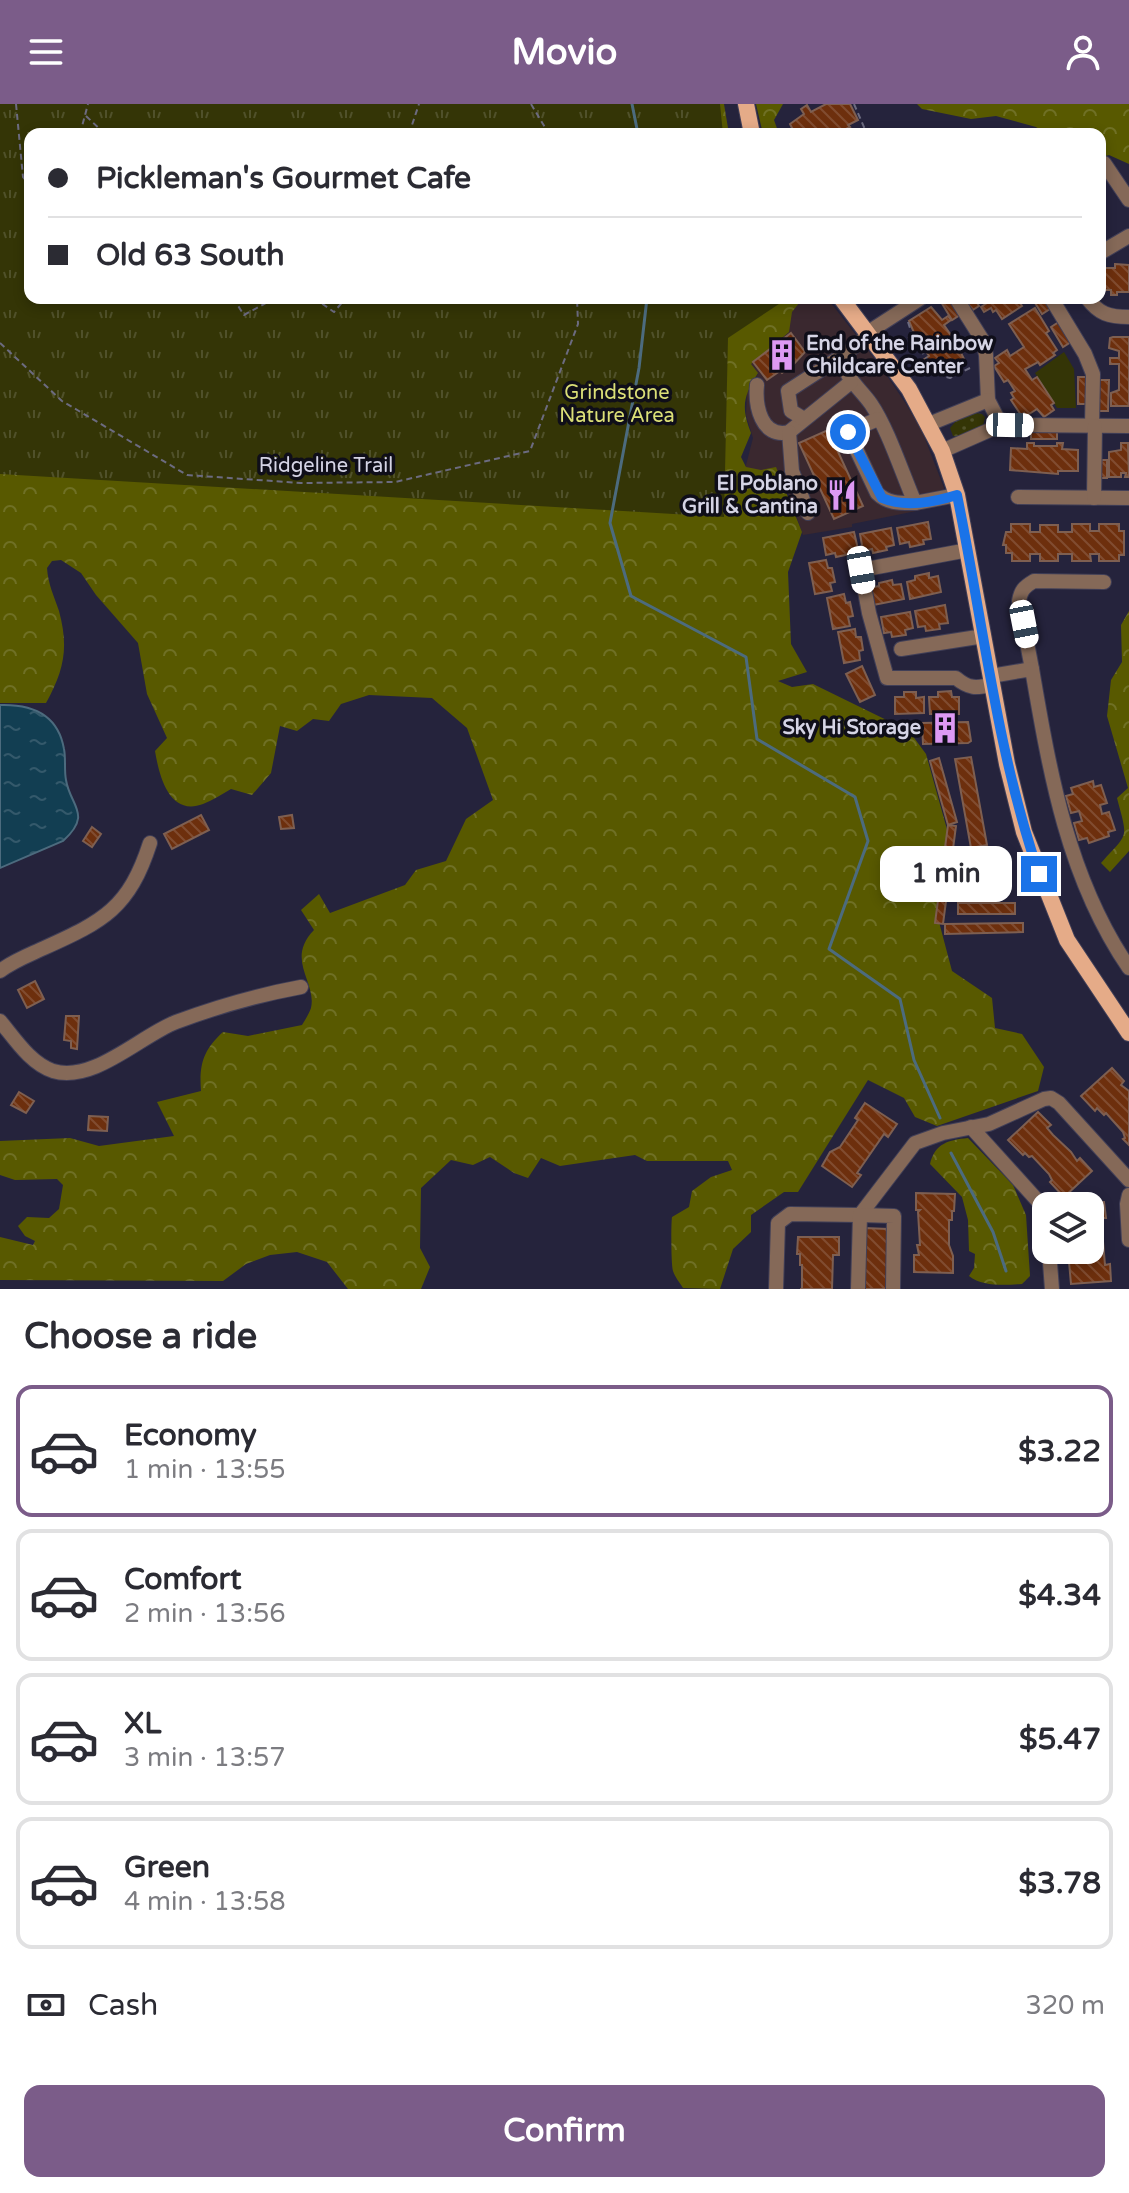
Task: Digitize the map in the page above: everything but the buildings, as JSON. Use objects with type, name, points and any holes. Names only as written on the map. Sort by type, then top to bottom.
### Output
[{"type":"main road","points":[[746,104],[751,128]]},
{"type":"main road","points":[[846,304],[909,389],[942,451],[957,495],[1007,764],[1024,832],[1067,940],[1129,1033]]},
{"type":"street","points":[[1106,166],[1129,200]]},
{"type":"street","points":[[1106,249],[1129,236]]},
{"type":"street","points":[[804,419],[791,411],[788,391],[912,304]]},
{"type":"street","points":[[960,304],[983,341],[988,400],[1001,425]]},
{"type":"street","points":[[1055,304],[1085,354],[1093,374],[1094,498]]},
{"type":"street","points":[[1091,304],[1105,315],[1129,317]]},
{"type":"street","points":[[842,356],[851,382],[871,404],[915,503]]},
{"type":"street","points":[[757,385],[762,421],[782,434],[789,432],[851,382]]},
{"type":"street","points":[[929,424],[988,400]]},
{"type":"street","points":[[878,419],[848,432],[882,498],[891,502],[915,503],[957,495]]},
{"type":"street","points":[[942,451],[1001,425],[1129,426]]},
{"type":"street","points":[[789,432],[792,471],[808,513]]},
{"type":"street","points":[[1018,497],[1129,498]]},
{"type":"street","points":[[968,550],[861,570],[887,678],[956,678],[972,688],[1032,669]]},
{"type":"street","points":[[1104,582],[1034,581],[1020,592],[1019,601],[1058,806],[1069,846],[1092,903],[1129,968]]},
{"type":"street","points":[[901,649],[984,636]]},
{"type":"street","points":[[0,971],[91,927],[106,916],[133,886],[150,843]]},
{"type":"street","points":[[0,1021],[39,1064],[54,1071],[79,1072],[107,1062],[142,1038],[171,1024],[269,993],[301,987]]},
{"type":"street","points":[[858,1289],[860,1215],[915,1143],[943,1133],[989,1124],[1051,1098],[1129,1180]]},
{"type":"street","points":[[971,1127],[1032,1195]]},
{"type":"street","points":[[1129,1195],[1129,1240]]},
{"type":"street","points":[[776,1289],[778,1223],[790,1214],[894,1216],[893,1289]]},
{"type":"street","points":[[1050,1264],[1052,1289]]},
{"type":"path","points":[[16,104],[24,178]]},
{"type":"path","points":[[82,128],[88,104]]},
{"type":"path","points":[[411,128],[419,104]]},
{"type":"path","points":[[531,104],[545,128]]},
{"type":"path","points":[[854,104],[864,128]]},
{"type":"path","points":[[86,116],[99,128]]},
{"type":"path","points":[[237,304],[244,315],[264,304]]},
{"type":"path","points":[[323,304],[334,312],[341,304]]},
{"type":"path","name":"Ridgeline Trail","points":[[0,343],[62,401],[187,475],[301,483],[395,482],[530,451],[578,324],[577,304]]},
{"type":"path","points":[[900,312],[937,374],[950,378],[970,368]]},
{"type":"shaded area","points":[[797,304],[832,304],[881,367],[922,431],[944,488],[941,506],[803,535],[782,476],[760,475],[745,469],[753,438],[746,415],[747,393],[758,374],[738,350]]},
{"type":"green space","points":[[0,104],[724,104],[728,128],[24,128],[24,304],[798,304],[792,312],[789,332],[751,364],[758,373],[745,402],[751,433],[741,457],[746,467],[761,470],[776,467],[802,532],[788,572],[791,644],[807,672],[778,681],[792,687],[813,684],[909,731],[926,754],[948,833],[939,922],[952,971],[992,998],[995,1028],[1022,1034],[1044,1067],[1038,1091],[937,1126],[915,1117],[904,1098],[868,1080],[798,1192],[784,1192],[751,1215],[751,1232],[733,1249],[720,1289],[683,1288],[672,1267],[672,1217],[689,1207],[692,1191],[711,1177],[732,1170],[728,1161],[647,1161],[635,1155],[560,1166],[541,1158],[528,1178],[490,1157],[473,1165],[451,1160],[421,1188],[420,1248],[430,1267],[421,1289],[348,1289],[327,1262],[297,1252],[270,1255],[246,1264],[223,1281],[0,1280],[0,1237],[33,1245],[35,1241],[25,1236],[18,1226],[27,1217],[49,1218],[59,1209],[63,1185],[57,1179],[15,1180],[0,1175],[0,1141],[70,1138],[99,1146],[174,1136],[157,1102],[201,1091],[204,1058],[223,1032],[248,1036],[302,1025],[307,1017],[312,998],[302,951],[314,930],[301,910],[319,894],[330,913],[405,885],[416,870],[446,861],[466,819],[493,800],[467,728],[432,698],[369,695],[341,704],[329,721],[313,719],[297,731],[280,726],[271,773],[252,795],[231,789],[203,804],[182,805],[168,791],[159,771],[155,751],[167,738],[147,694],[138,643],[81,573],[61,560],[52,561],[47,568],[64,636],[63,658],[57,680],[46,703],[0,703]]},
{"type":"green space","name":"Grindstone Nature Area","points":[[0,104],[720,104],[722,128],[24,128],[24,304],[779,304],[728,338],[724,517],[0,474]]},
{"type":"green space","points":[[756,104],[783,104],[774,120],[777,128],[762,128]]},
{"type":"green space","points":[[917,104],[1129,104],[1129,164],[1106,156],[1106,128],[1037,128],[996,116],[971,119],[922,109]]},
{"type":"green space","points":[[1064,352],[1074,369],[1076,408],[1057,408],[1035,373]]},
{"type":"green space","points":[[974,413],[985,417],[983,426],[959,437],[953,436],[950,428],[956,421]]},
{"type":"green space","points":[[1129,611],[1129,851],[1110,872],[1101,863],[1124,835],[1117,798],[1128,788],[1107,716],[1111,680],[1122,662],[1121,625]]},
{"type":"green space","points":[[968,1138],[1013,1185],[1026,1215],[1030,1276],[1022,1284],[987,1284],[969,1276],[974,1268],[975,1254],[969,1251],[968,1220],[962,1197],[930,1164],[939,1147]]},
{"type":"water","points":[[0,705],[33,709],[50,719],[56,727],[64,749],[68,789],[78,817],[72,832],[63,841],[0,868]]},
{"type":"waterway","points":[[632,104],[637,128]]},
{"type":"waterway","points":[[646,304],[639,368],[610,523],[631,596],[746,657],[757,739],[855,797],[868,841],[829,949],[900,999],[914,1060],[940,1118]]},
{"type":"waterway","points":[[951,1153],[993,1232],[1006,1271]]},
{"type":"place","name":"End of the Rainbow Childcare Center","points":[[782,355]]},
{"type":"place","name":"El Poblano Grill & Cantina","points":[[842,495]]},
{"type":"place","name":"Sky Hi Storage","points":[[945,728]]},
{"type":"route","points":[[848,432],[882,498],[903,503],[928,502],[957,495],[1007,764],[1024,832],[1039,874]]}]
